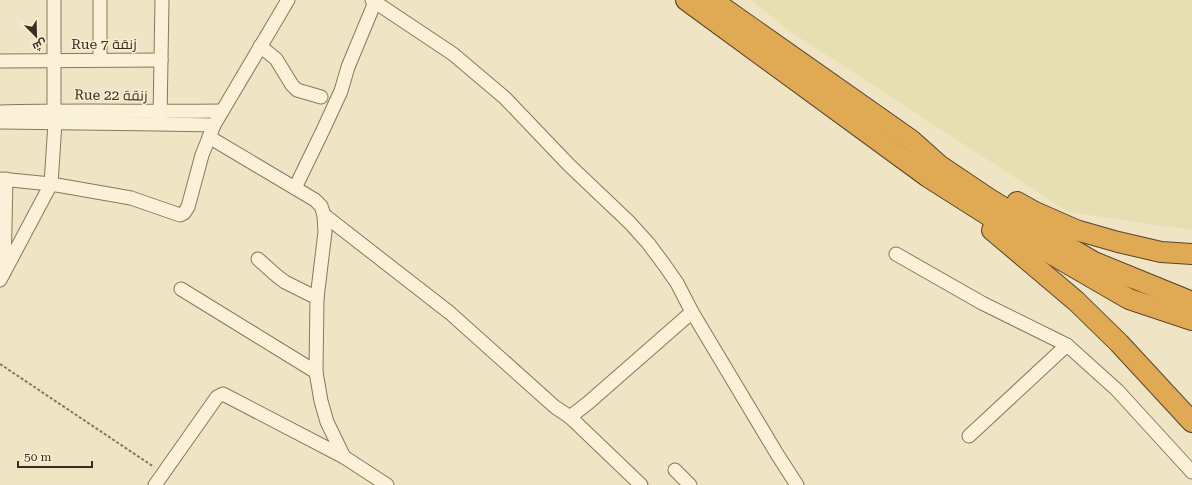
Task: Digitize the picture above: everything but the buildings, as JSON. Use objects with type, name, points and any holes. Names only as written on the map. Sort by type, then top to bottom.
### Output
[{"type":"highway","points":[[686,0],[928,178],[1076,301],[1119,343],[1192,422]]},
{"type":"highway","points":[[712,0],[911,140],[1035,212],[1076,230],[1118,242],[1161,252],[1192,254]]},
{"type":"highway","points":[[911,140],[939,165],[988,198],[1094,262],[1192,302]]},
{"type":"highway","points":[[928,178],[1053,255],[1129,298],[1192,320]]},
{"type":"street","points":[[2,277],[51,184],[54,117],[54,0]]},
{"type":"street","points":[[100,0],[100,60]]},
{"type":"street","points":[[160,118],[162,0]]},
{"type":"street","points":[[2,277],[3,179],[51,184],[131,198],[180,215],[184,212],[188,207],[202,155],[212,131],[222,111],[288,0]]},
{"type":"street","points":[[295,188],[341,91],[348,67],[374,1],[453,54],[505,98],[569,165],[630,222],[664,263],[677,283],[692,312],[797,485]]},
{"type":"street","points":[[260,46],[276,59],[292,85],[298,90],[321,97]]},
{"type":"street","name":"Rue 7 زنقة","points":[[0,61],[161,60]]},
{"type":"street","name":"Rue 22 زنقة","points":[[0,112],[54,117],[160,118],[222,111]]},
{"type":"street","name":"Rue 22 زنقة","points":[[0,122],[54,117]]},
{"type":"street","name":"Rue 22 زنقة","points":[[160,118],[212,131]]},
{"type":"street","points":[[212,131],[315,200],[321,206],[324,215],[326,232],[317,298],[316,372],[321,401],[328,422],[344,457]]},
{"type":"street","points":[[324,215],[450,313],[555,406],[570,417],[641,485]]},
{"type":"street","points":[[896,254],[982,303],[1066,345],[1118,390],[1192,472]]},
{"type":"street","points":[[258,259],[285,282],[317,298]]},
{"type":"street","points":[[180,289],[316,372]]},
{"type":"street","points":[[570,417],[692,312]]},
{"type":"street","points":[[969,436],[1066,345]]},
{"type":"street","points":[[155,485],[217,397],[223,394],[344,457],[387,485]]},
{"type":"street","points":[[675,470],[690,485]]},
{"type":"path","points":[[0,364],[163,473]]},
{"type":"shaded area","points":[[752,0],[1192,0],[1192,230],[1068,212],[785,28]]}]
